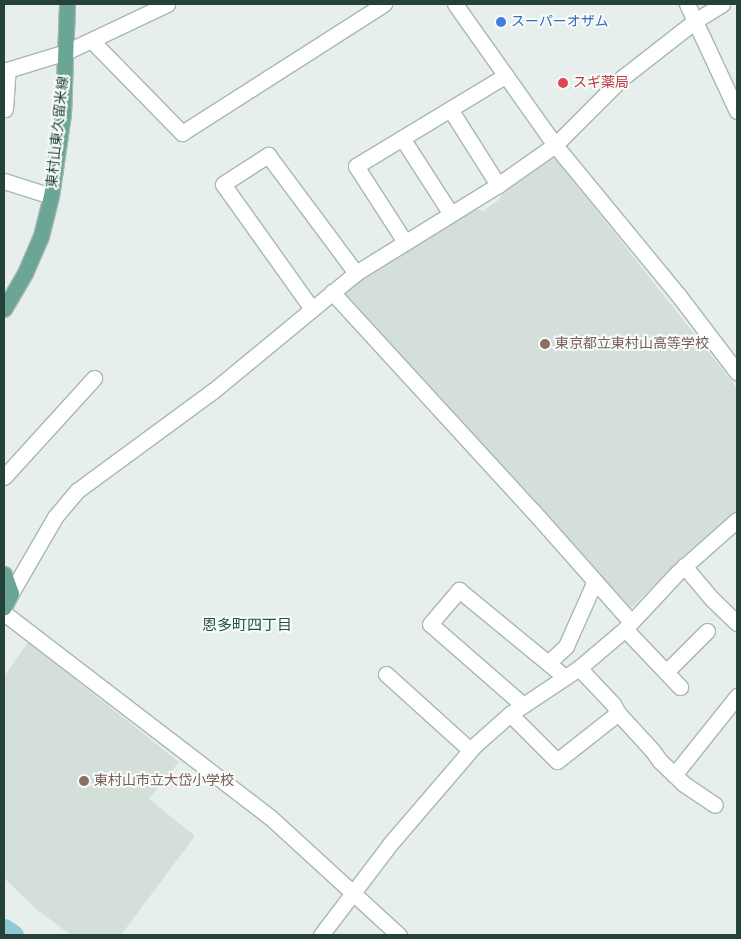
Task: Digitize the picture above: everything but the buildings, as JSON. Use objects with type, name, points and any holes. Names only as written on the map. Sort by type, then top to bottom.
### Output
[{"type":"main road","name":"東村山東久留米線","points":[[4,309],[25,273],[41,236],[51,196],[63,114],[67,4]]},
{"type":"main road","points":[[4,574],[11,592],[4,607]]},
{"type":"street","points":[[5,109],[6,70],[66,52],[167,4]]},
{"type":"street","points":[[92,41],[182,133],[384,4]]},
{"type":"street","points":[[455,4],[555,144],[679,296],[737,372]]},
{"type":"street","points":[[687,4],[737,111]]},
{"type":"street","points":[[11,592],[55,516],[67,500],[213,390],[356,273],[498,185],[555,144],[622,78],[695,21],[722,4]]},
{"type":"street","points":[[405,242],[356,166],[506,75]]},
{"type":"street","points":[[450,109],[498,185]]},
{"type":"street","points":[[402,138],[452,214]]},
{"type":"street","points":[[312,309],[223,184],[268,155],[356,273]]},
{"type":"street","points":[[4,181],[51,196]]},
{"type":"street","points":[[332,292],[595,581],[628,626],[680,687]]},
{"type":"street","points":[[4,477],[94,378]]},
{"type":"street","points":[[321,935],[352,893],[470,750],[510,714],[579,668],[628,626],[684,566],[737,520]]},
{"type":"street","points":[[684,566],[737,623]]},
{"type":"street","points":[[548,663],[566,646],[595,581]]},
{"type":"street","points":[[523,705],[430,624],[459,590],[565,677]]},
{"type":"street","points":[[4,613],[270,817],[399,935]]},
{"type":"street","points":[[666,672],[707,631]]},
{"type":"street","points":[[579,668],[614,704],[618,713],[674,775],[714,805]]},
{"type":"street","points":[[386,674],[470,750]]},
{"type":"street","points":[[674,775],[737,696]]},
{"type":"street","points":[[510,714],[557,761],[618,713]]},
{"type":"shaded area","name":"東京都立東村山高等学校","points":[[548,158],[556,159],[737,388],[737,512],[663,577],[628,611],[341,296],[372,272],[475,208],[483,211],[500,199],[502,191]]},
{"type":"shaded area","name":"東村山市立大岱小学校","points":[[28,642],[179,762],[149,799],[195,836],[121,935],[71,935],[36,909],[4,878],[4,677]]},
{"type":"waterway","points":[[4,929],[13,935]]},
{"type":"place","name":"スーパーオザム","points":[[501,22]]},
{"type":"place","name":"スギ薬局","points":[[563,83]]},
{"type":"place","name":"東京都立東村山高等学校","points":[[545,344]]},
{"type":"place","name":"東村山市立大岱小学校","points":[[84,781]]},
{"type":"district","name":"恩多町四丁目","points":[[247,626]]}]
